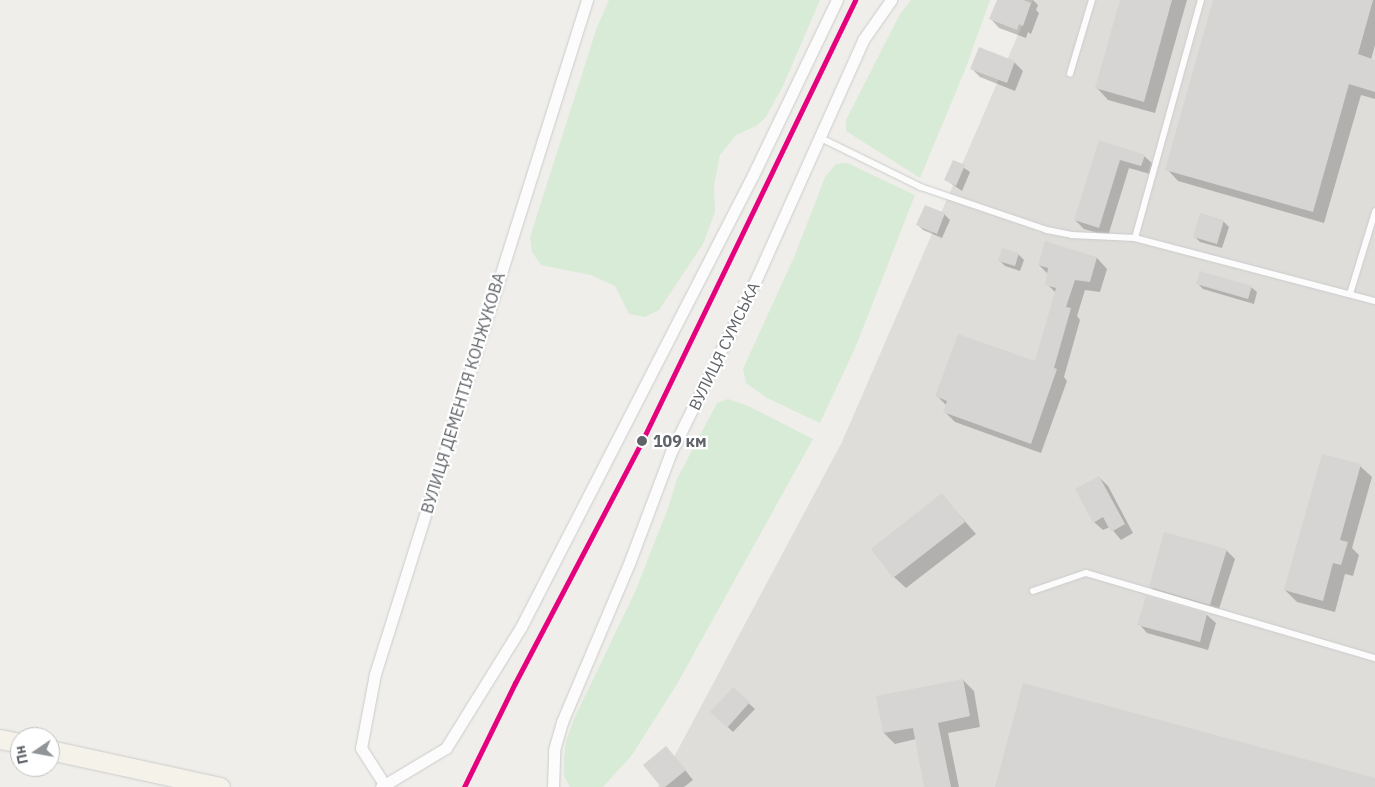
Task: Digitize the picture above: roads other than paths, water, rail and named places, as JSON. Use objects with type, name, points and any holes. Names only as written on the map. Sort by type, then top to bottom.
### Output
[{"type":"main road","points":[[60,752],[219,787]]},
{"type":"street","name":"ВУЛИЦЯ ДЕМЕНТІЯ КОНЖУКОВА","points":[[382,785],[361,748],[375,674],[587,0]]},
{"type":"street","points":[[382,785],[446,748],[521,627],[753,175],[837,0]]},
{"type":"street","name":"ВУЛИЦЯ СУМСЬКА","points":[[553,787],[554,750],[562,722],[630,561],[671,452],[758,275],[863,40],[891,0]]},
{"type":"lane","points":[[1070,74],[1092,0]]},
{"type":"lane","points":[[1135,238],[1201,0]]},
{"type":"lane","points":[[820,138],[921,187],[1046,230],[1072,235],[1135,238],[1375,301]]},
{"type":"lane","points":[[1350,294],[1375,212]]},
{"type":"lane","points":[[1033,591],[1086,573],[1375,658]]},
{"type":"place","name":"109 км","points":[[642,441]]}]
